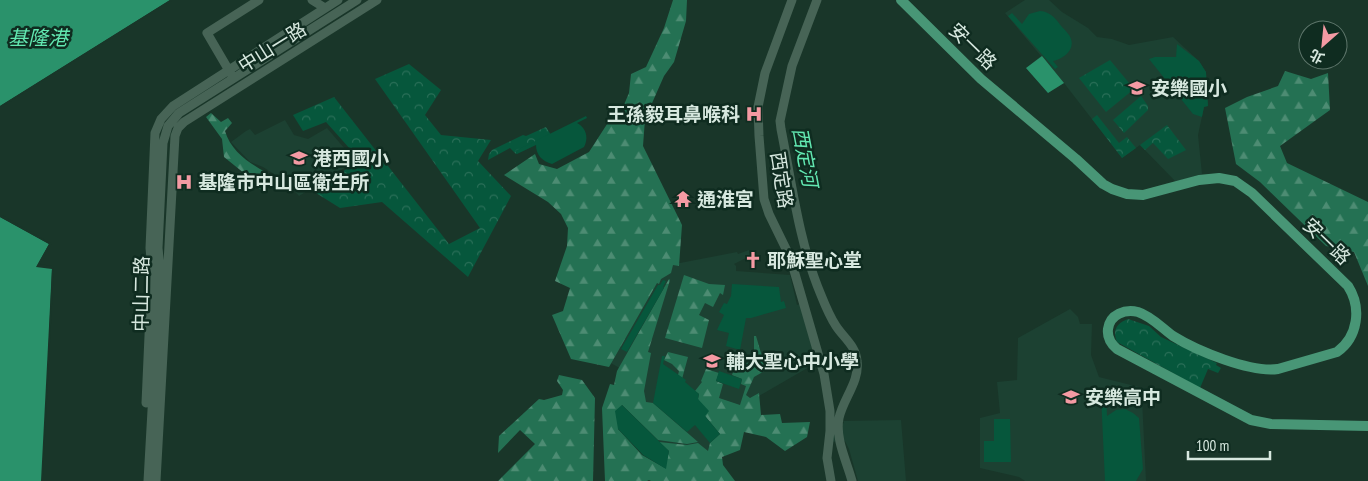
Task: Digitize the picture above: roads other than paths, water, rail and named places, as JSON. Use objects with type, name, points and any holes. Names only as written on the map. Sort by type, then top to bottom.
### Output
[{"type":"main road","name":"安一路","points":[[901,0],[981,80],[1104,184],[1119,192],[1139,196],[1208,178],[1223,178],[1235,181],[1259,199],[1348,286],[1356,299],[1355,326],[1347,343],[1342,348],[1337,352],[1278,369],[1254,368],[1209,353],[1187,344],[1145,315],[1136,312],[1122,312],[1112,318],[1108,327],[1108,337],[1111,344],[1117,349],[1251,420],[1270,424],[1368,426]]},
{"type":"street","points":[[239,87],[207,34],[259,0]]},
{"type":"street","points":[[314,0],[325,8]]},
{"type":"street","name":"中山一路","points":[[176,109],[228,69],[338,0]]},
{"type":"street","name":"中山一路","points":[[176,109],[234,78],[357,0]]},
{"type":"street","name":"中山一路","points":[[184,122],[377,0]]},
{"type":"street","name":"西定路","points":[[792,0],[762,83],[758,107],[764,200],[793,267],[824,374],[830,411],[827,458],[831,481]]},
{"type":"street","points":[[817,0],[792,66],[780,121],[803,240],[810,264],[820,294],[835,325],[854,349],[858,361],[856,375],[839,420],[841,445],[852,481]]},
{"type":"street","name":"中山二路","points":[[143,481],[152,269],[150,248],[153,145],[155,133],[161,119],[176,109]]},
{"type":"street","name":"中山二路","points":[[148,481],[160,269],[158,248],[163,143],[176,109]]},
{"type":"street","name":"中山二路","points":[[156,481],[175,136],[178,128],[184,122]]},
{"type":"water","name":"基隆港","points":[[0,0],[170,0],[0,106]]},
{"type":"water","points":[[1042,56],[1064,83],[1048,93],[1026,68]]},
{"type":"water","points":[[0,217],[49,244],[37,266],[52,268],[41,481],[0,481]]},
{"type":"place","name":"安樂國小","points":[[1137,88]]},
{"type":"place","name":"王孫毅耳鼻喉科","points":[[754,114]]},
{"type":"place","name":"港西國小","points":[[299,158]]},
{"type":"place","name":"基隆市中山區衛生所","points":[[184,182]]},
{"type":"place","name":"通淮宮","points":[[683,199]]},
{"type":"place","name":"耶穌聖心堂","points":[[753,260]]},
{"type":"place","name":"輔大聖心中小學","points":[[712,361]]},
{"type":"place","name":"安樂高中","points":[[1071,397]]},
{"type":"water label","name":"西定河","points":[[805,157]]}]
